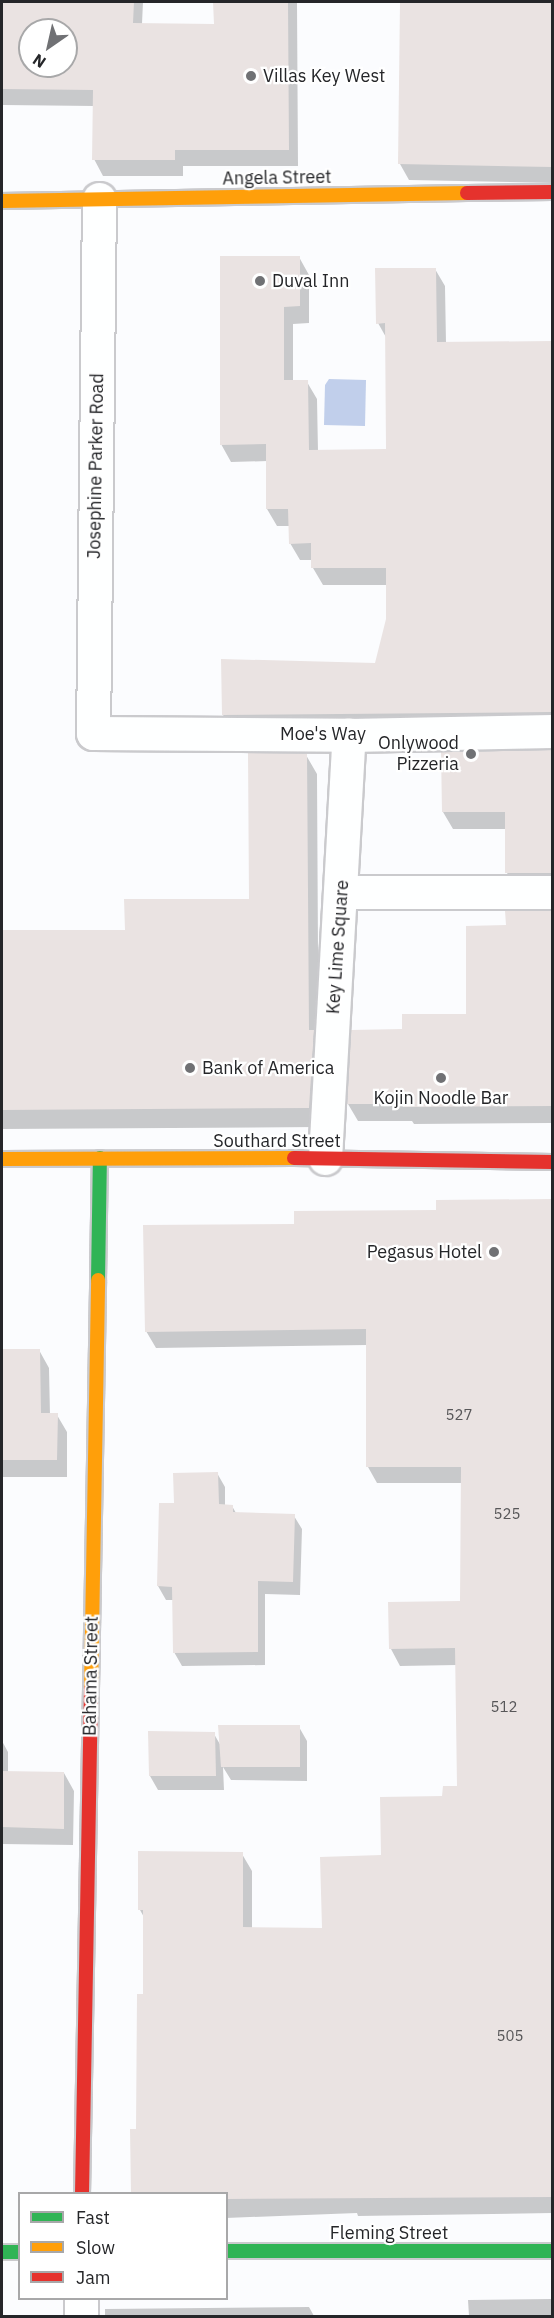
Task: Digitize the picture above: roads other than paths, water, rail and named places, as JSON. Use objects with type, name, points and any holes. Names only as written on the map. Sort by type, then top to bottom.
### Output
[{"type":"street","name":"Angela Street","points":[[2,201],[552,192]]},
{"type":"street","name":"Josephine Parker Road","points":[[93,733],[99,199]]},
{"type":"street","name":"Moe's Way","points":[[93,733],[350,735],[552,731]]},
{"type":"street","name":"Key Lime Square","points":[[325,1158],[350,735]]},
{"type":"street","points":[[342,892],[552,892]]},
{"type":"street","name":"Bahama Street","points":[[82,2192],[100,1158]]},
{"type":"street","name":"Southard Street","points":[[2,1159],[325,1158],[552,1162]]},
{"type":"street","name":"Fleming Street","points":[[228,2251],[552,2251]]},
{"type":"street","points":[[2,2252],[18,2252]]},
{"type":"street","points":[[81,2300],[81,2316]]},
{"type":"water","points":[[329,379],[366,380],[365,426],[324,425],[325,385]]},
{"type":"place","name":"Villas Key West","points":[[251,76]]},
{"type":"place","name":"Duval Inn","points":[[260,281]]},
{"type":"place","name":"Onlywood Pizzeria","points":[[471,754]]},
{"type":"place","name":"Bank of America","points":[[190,1068]]},
{"type":"place","name":"Kojin Noodle Bar","points":[[441,1078]]},
{"type":"place","name":"Pegasus Hotel","points":[[494,1252]]}]
